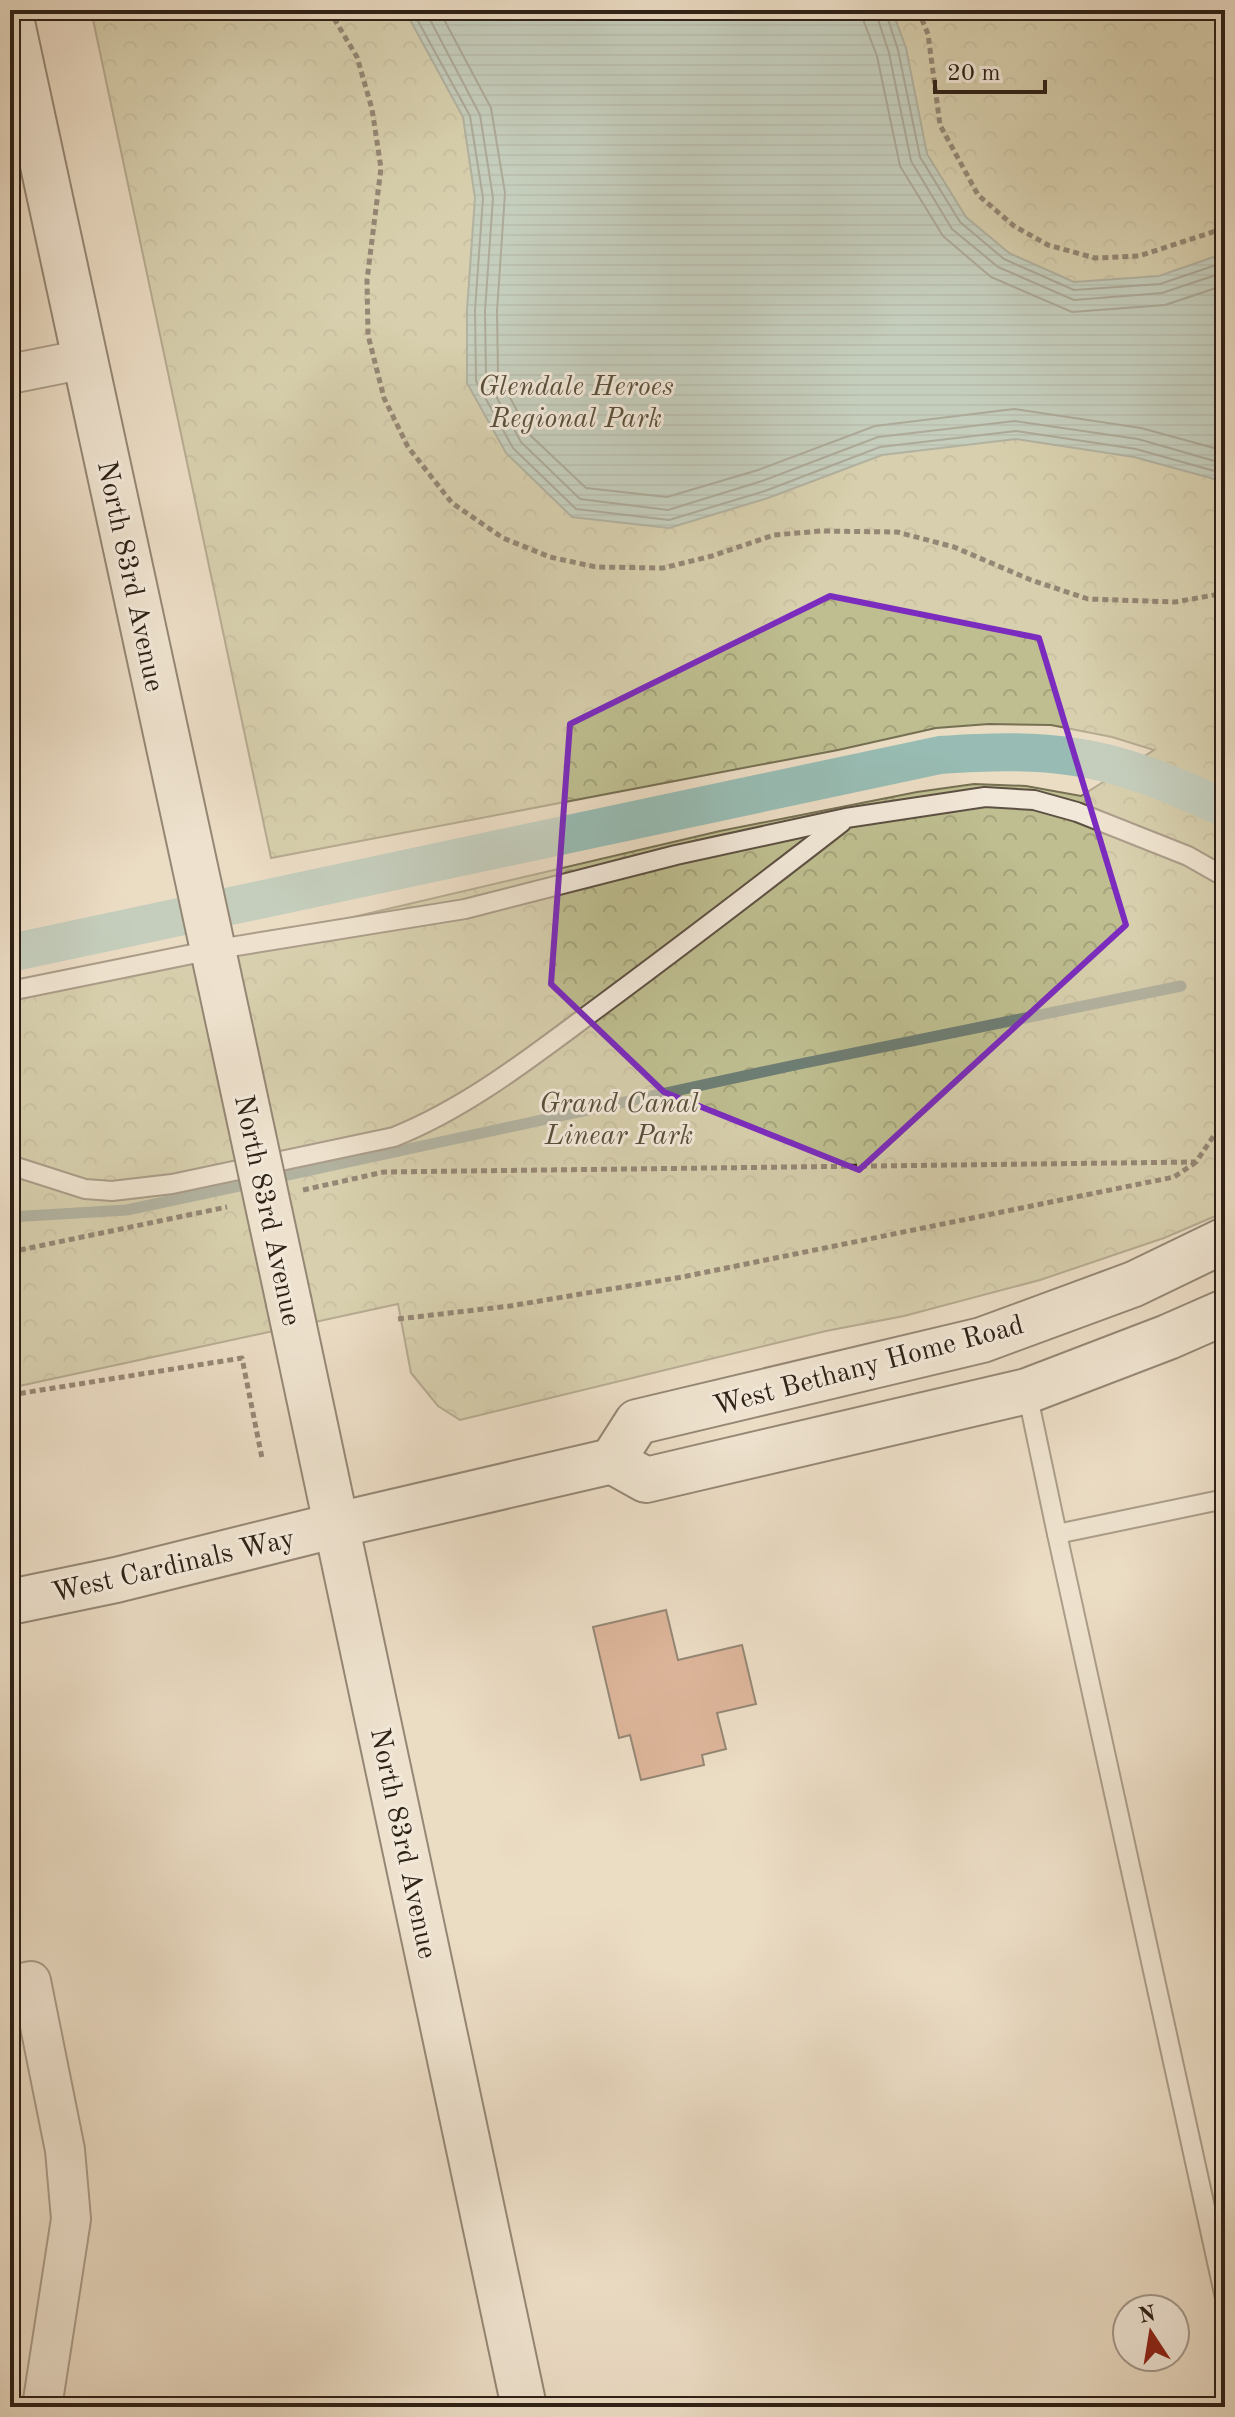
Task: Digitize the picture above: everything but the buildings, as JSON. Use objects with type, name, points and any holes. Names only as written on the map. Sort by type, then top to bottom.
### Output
[{"type":"main road","name":"North 83rd Avenue","points":[[10,14],[524,2407]]},
{"type":"main road","name":"West Bethany Home Road","points":[[1225,1240],[1134,1284],[982,1340],[637,1422],[612,1461],[646,1480],[1027,1391],[1225,1312]]},
{"type":"main road","points":[[337,1525],[612,1461]]},
{"type":"main road","name":"West Cardinals Way","points":[[10,1602],[116,1580],[337,1525]]},
{"type":"street","points":[[10,374],[85,359]]},
{"type":"street","points":[[21,1984],[65,2150],[71,2219],[42,2407]]},
{"type":"lane","points":[[10,991],[212,950],[465,909],[676,855],[846,818],[985,797],[1034,800],[1129,830],[1188,856],[1225,877]]},
{"type":"lane","points":[[10,1165],[85,1189],[112,1191],[172,1184],[379,1141],[428,1124],[550,1044],[846,818]]},
{"type":"lane","points":[[1027,1391],[1225,2298]]},
{"type":"lane","points":[[1057,1534],[1225,1499]]},
{"type":"path","points":[[329,10],[357,57],[372,109],[381,168],[367,280],[368,335],[384,398],[408,447],[452,503],[503,538],[550,557],[596,567],[663,568],[712,556],[774,535],[821,531],[897,532],[954,547],[1031,580],[1088,599],[1175,602],[1225,593]]},
{"type":"path","points":[[918,10],[928,34],[940,125],[978,195],[1014,226],[1048,245],[1095,258],[1139,256],[1225,228]]},
{"type":"path","points":[[398,1319],[510,1306],[682,1277],[1174,1177],[1196,1162],[1225,1119]]},
{"type":"path","points":[[293,1192],[384,1172],[1196,1162]]},
{"type":"path","points":[[10,1252],[233,1205]]},
{"type":"path","points":[[10,1395],[242,1358],[262,1458]]},
{"type":"highlighted area","points":[[830,596],[1039,638],[1126,925],[859,1170],[664,1092],[551,984],[570,724]]},
{"type":"green space","points":[[91,10],[1225,10],[1225,1212],[1164,1238],[1040,1280],[904,1316],[826,1331],[460,1420],[438,1406],[411,1373],[398,1304],[10,1388],[10,991],[212,950],[720,831],[917,792],[974,784],[1026,786],[1081,796],[1154,750],[1112,737],[1051,725],[989,724],[936,728],[838,750],[271,858]]},
{"type":"water","points":[[400,10],[892,10],[906,48],[927,154],[966,217],[1009,253],[1074,282],[1159,276],[1225,253],[1225,482],[1134,457],[1016,439],[882,455],[768,498],[669,528],[572,517],[506,453],[467,383],[467,310],[475,198],[463,117],[409,18]]},
{"type":"waterway","points":[[10,953],[940,755],[1024,752],[1094,760],[1152,777],[1225,808]]},
{"type":"waterway","points":[[270,1179],[795,1065],[1181,986]]},
{"type":"waterway","points":[[10,1217],[127,1210],[253,1183]]},
{"type":"park label","name":"Glendale Heroes Regional Park","points":[[576,401]]},
{"type":"park label","name":"Grand Canal Linear Park","points":[[619,1118]]}]
